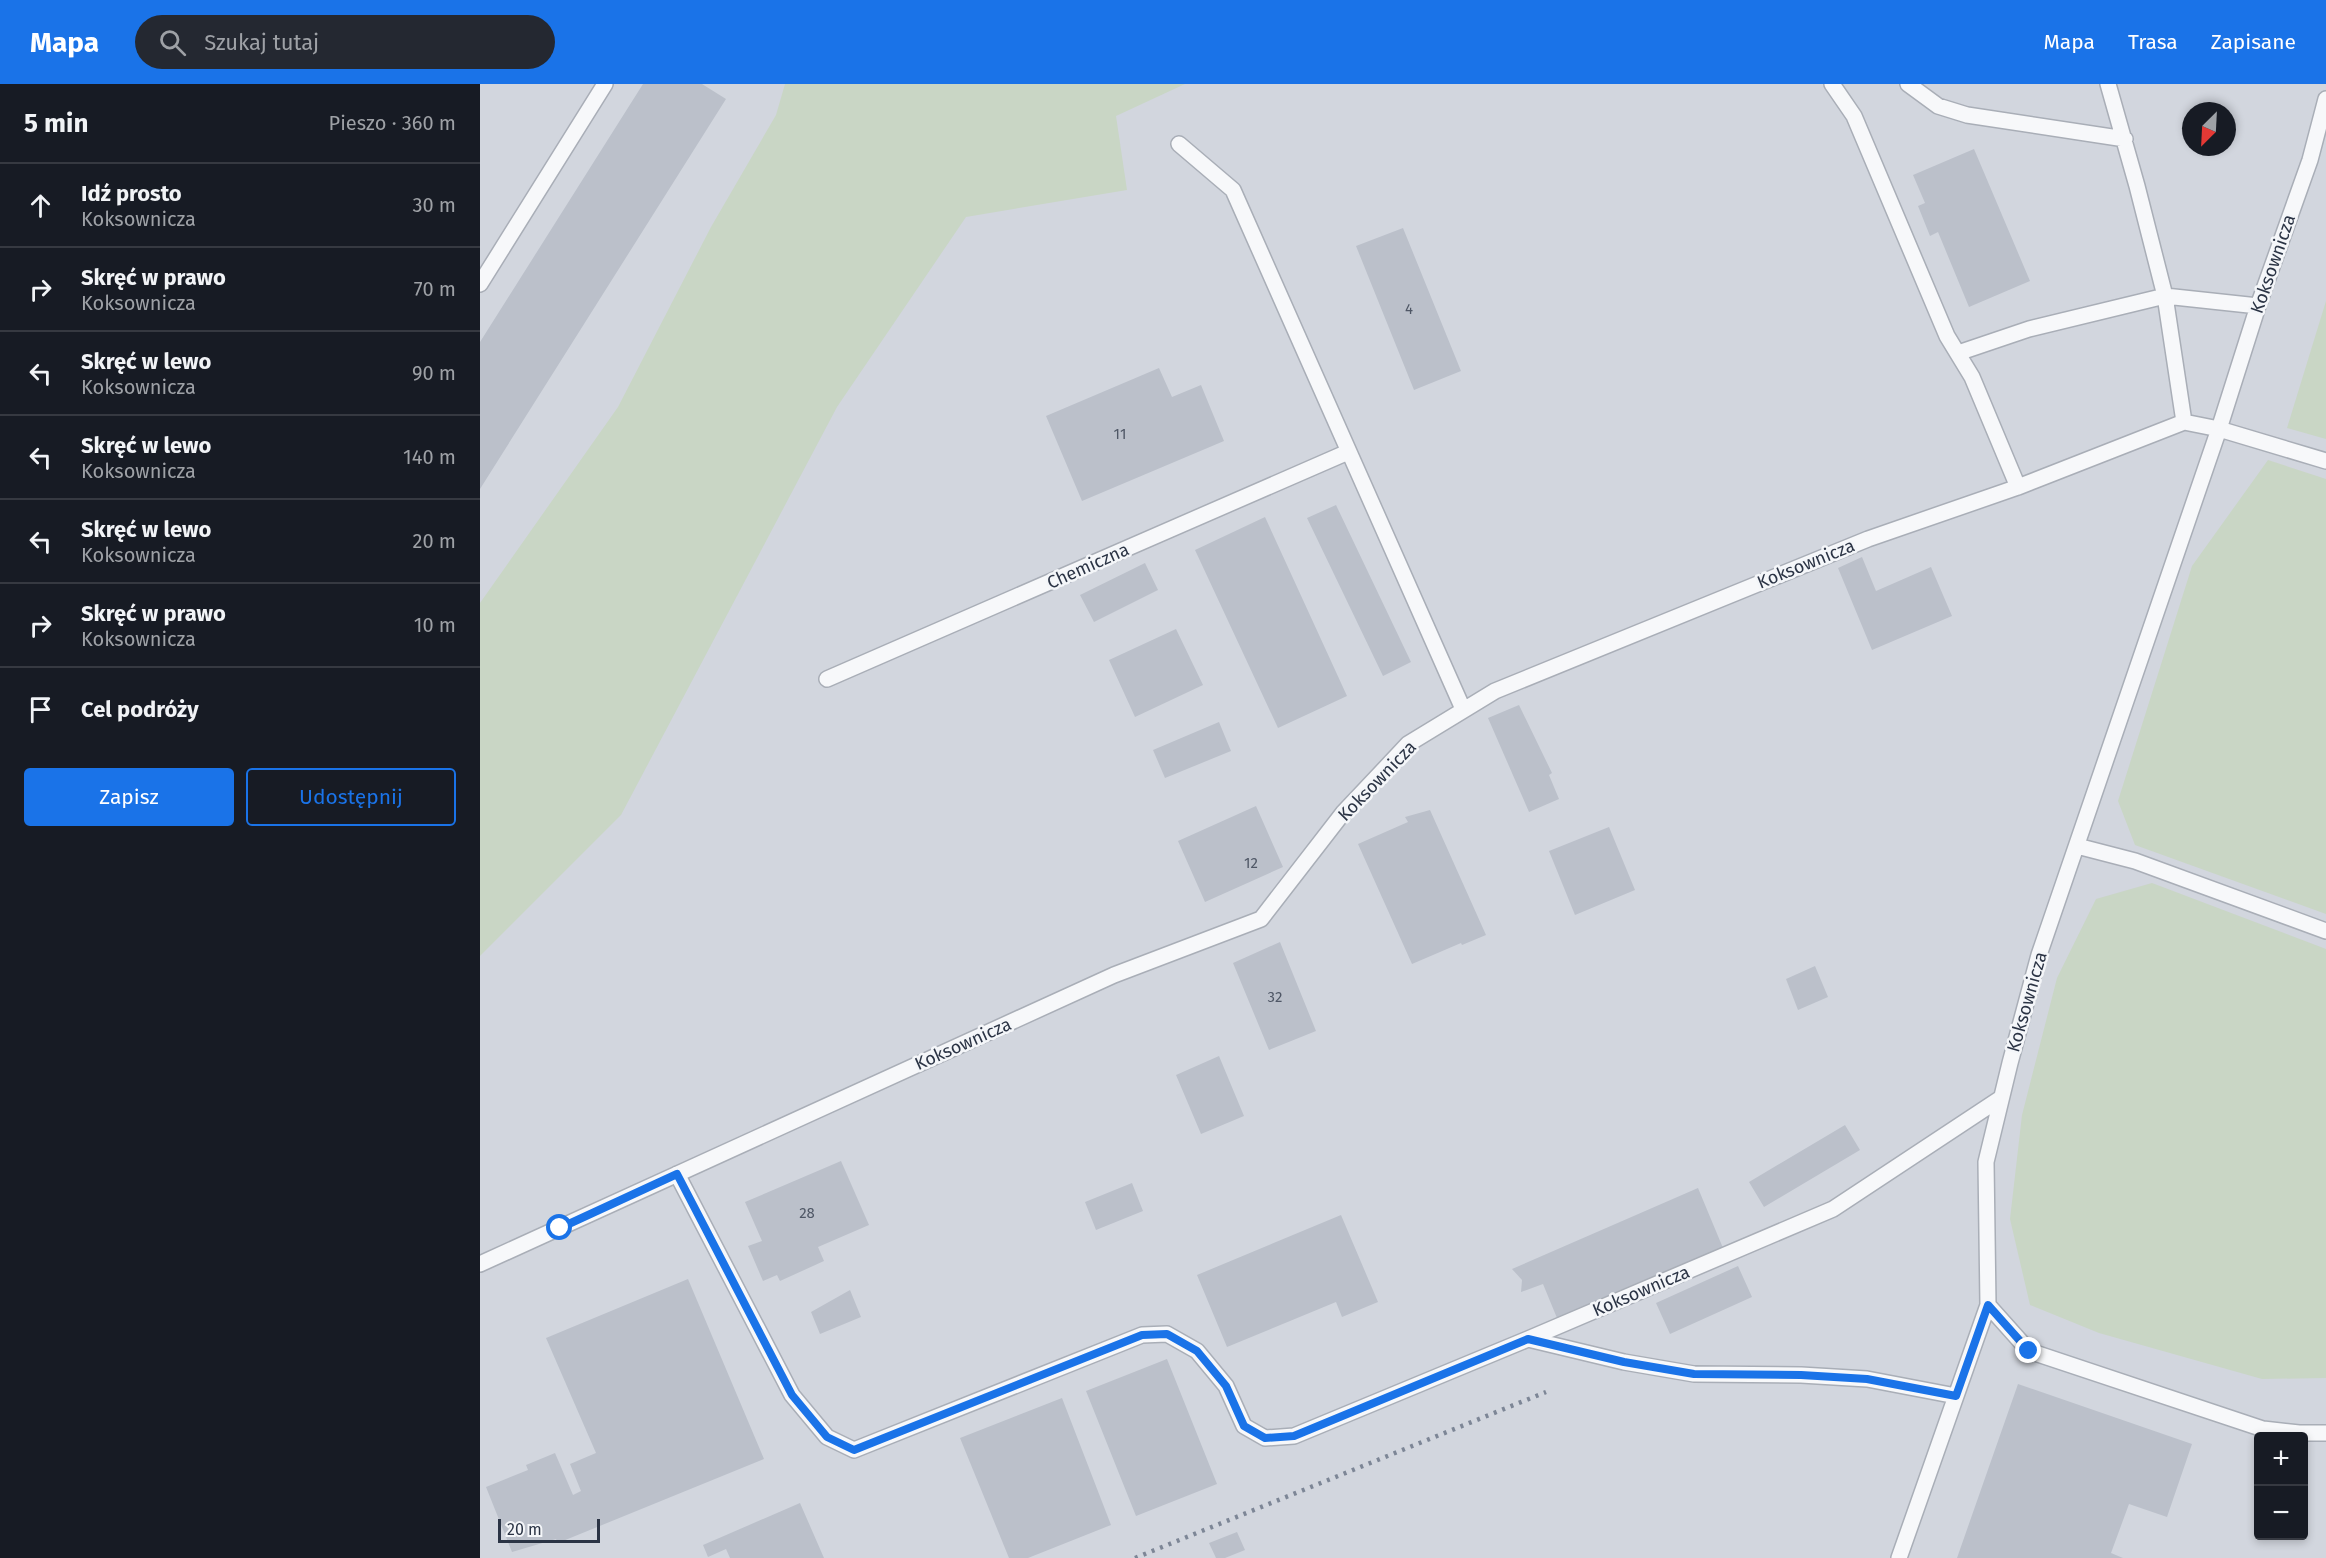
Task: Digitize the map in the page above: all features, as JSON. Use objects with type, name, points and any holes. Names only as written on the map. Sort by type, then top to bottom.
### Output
[{"type":"lane","points":[[480,284],[605,84]]},
{"type":"lane","points":[[1832,84],[1854,116],[1947,336],[1972,377],[2018,487]]},
{"type":"lane","points":[[1908,84],[1938,106],[1967,115],[2125,139]]},
{"type":"lane","points":[[2108,84],[2125,139],[2165,296],[2184,422],[2219,429],[2326,461]]},
{"type":"lane","name":"Koksownicza","points":[[1899,1558],[1988,1305],[1986,1162],[2039,955],[2219,429],[2258,306],[2310,160],[2326,99]]},
{"type":"lane","points":[[1179,144],[1233,190],[1463,709]]},
{"type":"lane","points":[[1958,353],[2029,329],[2165,296],[2258,306]]},
{"type":"lane","name":"Koksownicza","points":[[480,1264],[1114,975],[1261,919],[1343,813],[1408,744],[1495,691],[1868,539],[2018,487],[2184,422]]},
{"type":"lane","name":"Chemiczna","points":[[827,679],[1348,452]]},
{"type":"lane","points":[[2077,846],[2135,861],[2326,931]]},
{"type":"lane","name":"Koksownicza","points":[[677,1174],[792,1395],[827,1437],[854,1450],[1142,1335],[1167,1334],[1197,1351],[1226,1386],[1244,1426],[1265,1438],[1294,1436],[1833,1209],[2001,1098]]},
{"type":"lane","points":[[1988,1305],[2029,1351],[2263,1429],[2326,1433]]},
{"type":"lane","points":[[1528,1339],[1624,1362],[1694,1374],[1801,1375],[1867,1379],[1956,1396]]},
{"type":"shaded area","points":[[480,84],[2326,84],[2326,1558],[480,1558]]},
{"type":"green space","points":[[785,84],[1185,84],[1116,116],[1127,190],[966,217],[837,407],[621,815],[480,956],[480,603],[618,407],[711,227],[776,115]]},
{"type":"green space","points":[[2326,301],[2326,439],[2287,428]]},
{"type":"green space","points":[[2268,460],[2326,479],[2326,914],[2135,845],[2118,801],[2192,566]]},
{"type":"green space","points":[[2152,883],[2326,949],[2326,1378],[2262,1379],[2099,1333],[2030,1305],[2010,1219],[2022,1115],[2057,978],[2096,899]]},
{"type":"building","points":[[643,84],[702,84],[726,99],[480,489],[480,342]]},
{"type":"building","points":[[1974,149],[2030,281],[1969,307],[1938,232],[1930,236],[1918,206],[1925,203],[1913,175]]},
{"type":"building","points":[[1403,228],[1461,371],[1414,390],[1356,246]]},
{"type":"building","points":[[1159,368],[1172,397],[1201,385],[1224,441],[1082,501],[1046,416]]},
{"type":"building","points":[[1336,505],[1411,662],[1383,676],[1307,518]]},
{"type":"building","points":[[1265,517],[1347,696],[1278,728],[1195,550]]},
{"type":"building","points":[[1862,557],[1876,591],[1931,567],[1952,616],[1872,650],[1838,568]]},
{"type":"building","points":[[1145,563],[1158,590],[1094,622],[1080,595]]},
{"type":"building","points":[[1176,629],[1203,685],[1135,717],[1109,660]]},
{"type":"building","points":[[1519,705],[1552,773],[1549,775],[1559,799],[1529,812],[1488,718]]},
{"type":"building","points":[[1219,722],[1231,751],[1165,778],[1153,750]]},
{"type":"building","points":[[1256,806],[1283,867],[1205,902],[1178,841]]},
{"type":"building","points":[[1430,810],[1486,935],[1412,964],[1358,844],[1408,822],[1405,817]]},
{"type":"building","points":[[1609,827],[1635,890],[1575,915],[1549,851]]},
{"type":"building","points":[[1280,942],[1316,1031],[1269,1050],[1233,963]]},
{"type":"building","points":[[1815,966],[1828,997],[1798,1010],[1786,979]]},
{"type":"building","points":[[1219,1056],[1244,1116],[1201,1134],[1176,1075]]},
{"type":"building","points":[[1845,1125],[1860,1150],[1764,1207],[1749,1182]]},
{"type":"building","points":[[841,1161],[869,1225],[818,1247],[824,1261],[780,1281],[777,1275],[763,1281],[748,1246],[762,1241],[745,1202]]},
{"type":"building","points":[[1132,1183],[1143,1211],[1096,1230],[1085,1202]]},
{"type":"building","points":[[1698,1188],[1723,1248],[1557,1318],[1543,1284],[1521,1292],[1522,1280],[1512,1269]]},
{"type":"building","points":[[1341,1215],[1378,1302],[1342,1317],[1336,1302],[1227,1347],[1197,1275]]},
{"type":"building","points":[[1738,1266],[1752,1297],[1670,1334],[1656,1303]]},
{"type":"building","points":[[688,1279],[764,1459],[558,1543],[556,1539],[512,1552],[486,1487],[528,1470],[526,1465],[555,1453],[573,1495],[581,1491],[570,1464],[596,1453],[546,1338]]},
{"type":"building","points":[[850,1290],[861,1317],[820,1334],[811,1312]]},
{"type":"building","points":[[1167,1359],[1217,1484],[1136,1516],[1086,1391]]},
{"type":"building","points":[[2018,1384],[2192,1444],[2167,1517],[2129,1504],[2111,1553],[2123,1558],[1957,1558]]},
{"type":"building","points":[[1062,1398],[1111,1525],[1028,1558],[1009,1558],[960,1438]]},
{"type":"building","points":[[800,1503],[824,1558],[730,1558],[726,1549],[708,1557],[703,1545]]},
{"type":"building","points":[[1237,1532],[1245,1550],[1225,1558],[1216,1558],[1209,1543]]},
{"type":"railway","points":[[1135,1558],[1546,1392]]},
{"type":"route","points":[[560,1228],[677,1174],[792,1395],[827,1437],[854,1450],[1142,1335],[1167,1334],[1197,1351],[1226,1386],[1244,1426],[1265,1438],[1294,1436],[1528,1339],[1624,1362],[1694,1374],[1801,1375],[1867,1379],[1956,1396],[1988,1305],[2029,1351]]}]
